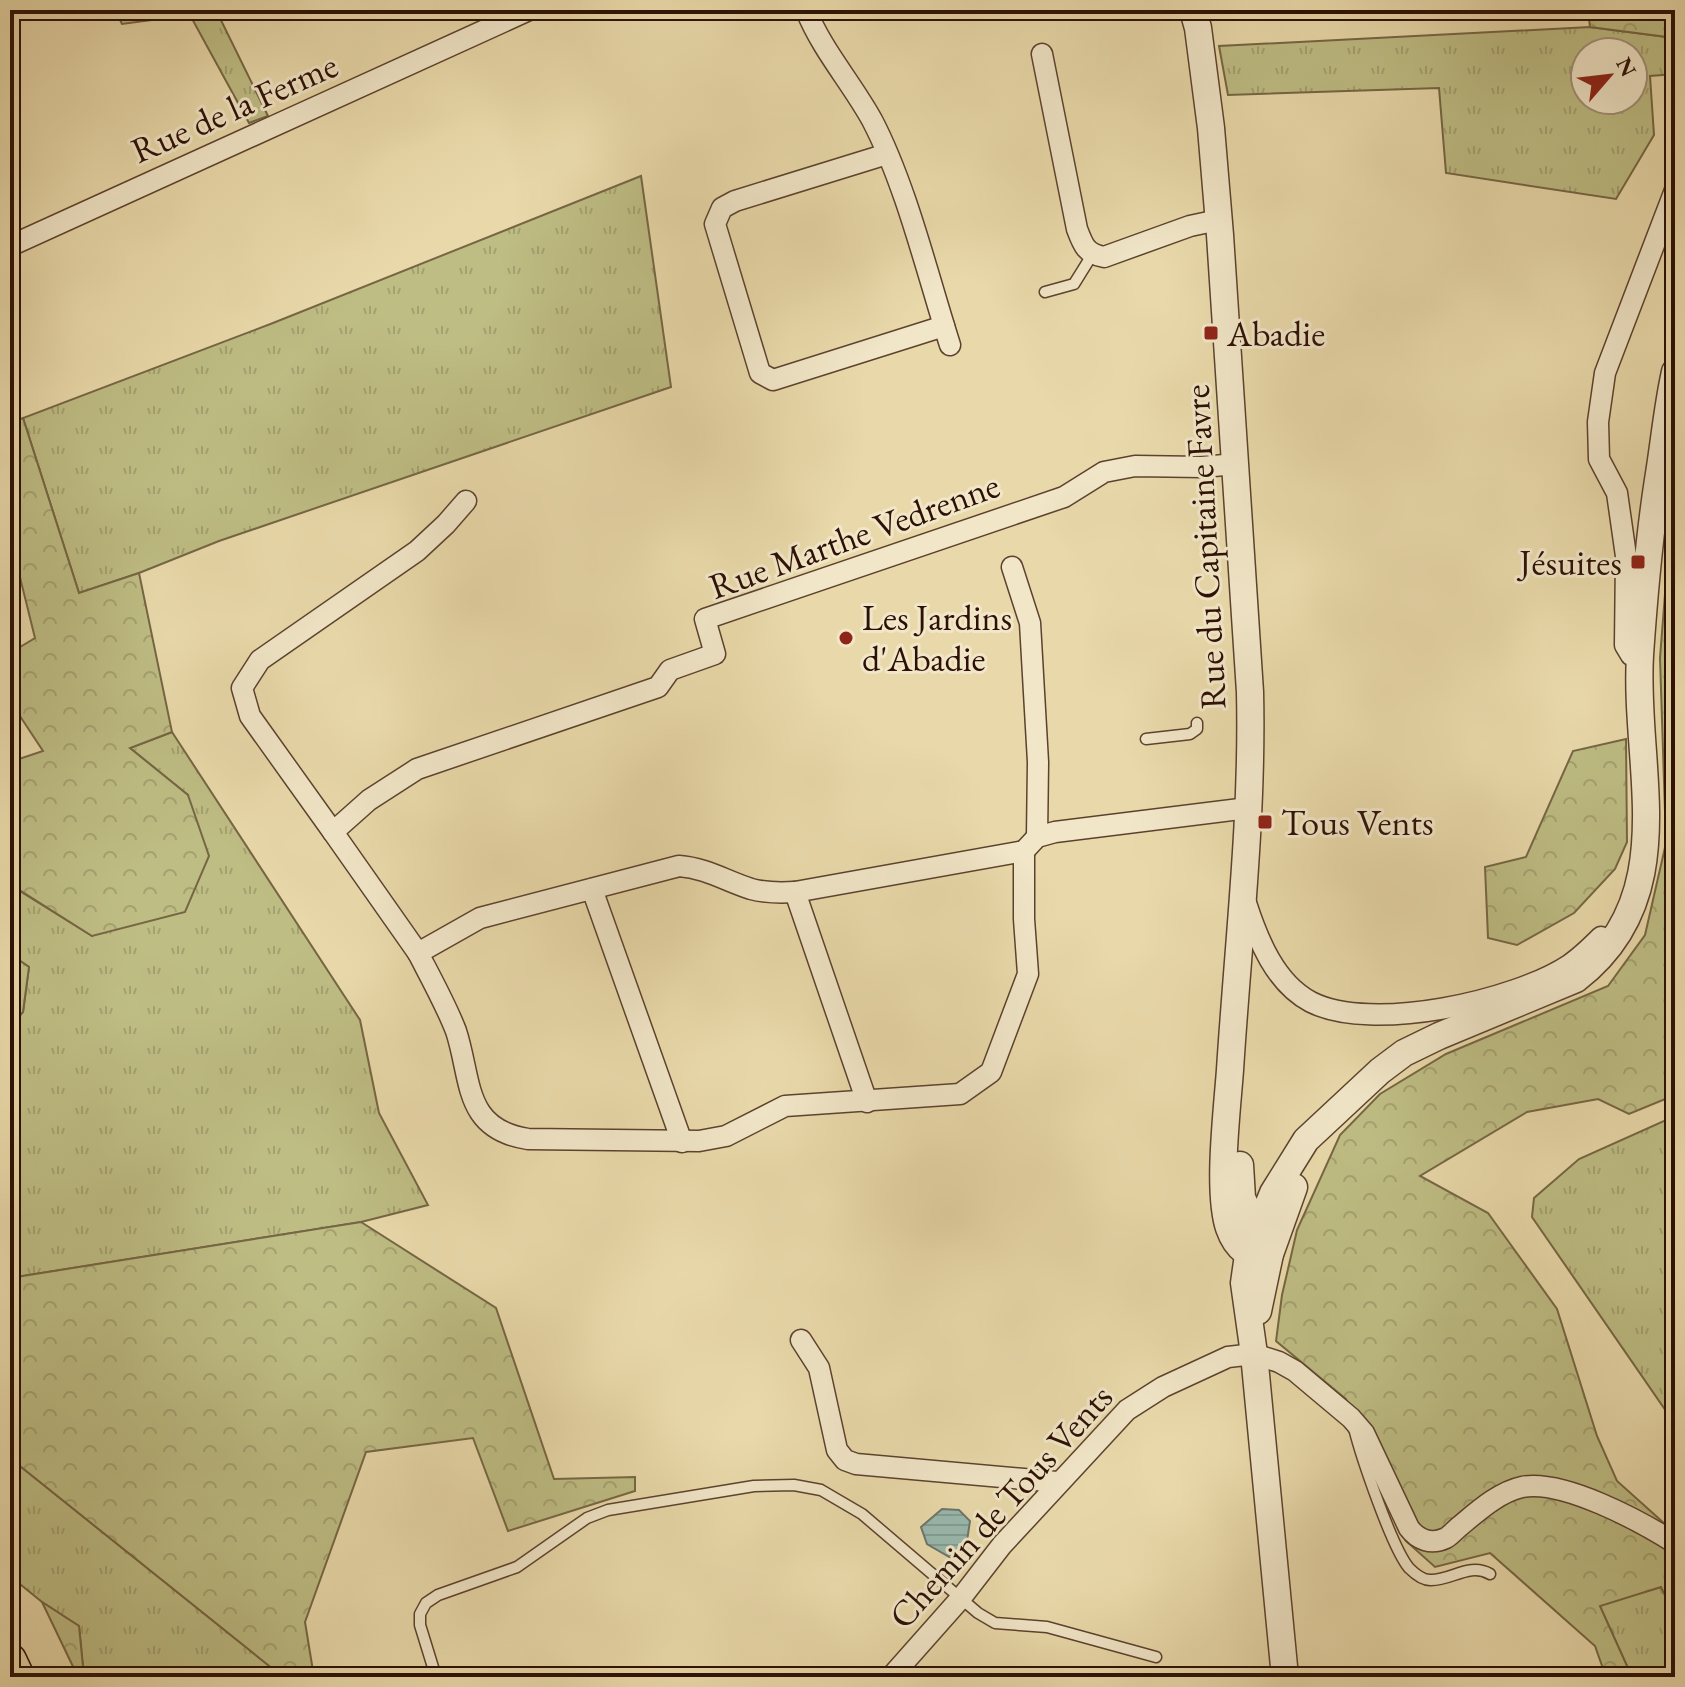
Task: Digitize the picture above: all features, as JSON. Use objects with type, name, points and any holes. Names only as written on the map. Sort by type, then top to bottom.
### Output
[{"type":"main road","points":[[10,1660],[18,1677]]},
{"type":"street","name":"Rue de la Ferme","points":[[10,246],[529,10]]},
{"type":"street","points":[[806,10],[814,31],[871,119],[887,154],[947,336],[773,380],[760,373],[715,224],[722,208],[735,201],[887,154]]},
{"type":"street","name":"Rue du Capitaine Favre","points":[[1193,10],[1207,99],[1218,220],[1250,692],[1248,808],[1224,1199],[1229,1229],[1238,1244],[1259,1255]]},
{"type":"street","points":[[1042,54],[1077,229],[1085,249],[1092,255],[1104,257],[1190,226],[1218,220]]},
{"type":"street","points":[[1640,657],[1631,655],[1625,645],[1626,556],[1617,493],[1599,459],[1598,422],[1605,373],[1675,190]]},
{"type":"street","points":[[1254,1354],[1257,1323],[1253,1287],[1259,1255],[1257,1228],[1285,1170],[1306,1140],[1380,1071],[1418,1045],[1576,979],[1609,947],[1635,898],[1647,826],[1640,657],[1651,519],[1675,372]]},
{"type":"street","name":"Rue Marthe Vedrenne","points":[[333,832],[369,800],[417,769],[658,687],[670,670],[715,654],[705,619],[1064,497],[1104,472],[1135,466],[1236,464]]},
{"type":"street","points":[[466,501],[417,551],[260,660],[242,688],[250,716],[418,953],[456,1032],[469,1093],[492,1127],[510,1137],[682,1142],[726,1136],[785,1106],[960,1094],[991,1072],[1028,974],[1024,919],[1038,762],[1030,623],[1012,567]]},
{"type":"street","points":[[418,953],[480,918],[679,866],[701,868],[753,889],[773,893],[795,892],[1030,844],[1055,832],[1248,808]]},
{"type":"street","points":[[592,889],[682,1142]]},
{"type":"street","points":[[795,892],[867,1102]]},
{"type":"street","points":[[1243,894],[1255,932],[1266,953],[1288,984],[1310,1001],[1332,1010],[1351,1013],[1403,1015],[1479,1000],[1555,973],[1584,953],[1635,898]]},
{"type":"street","name":"Rue du Capitaine Favre","points":[[1236,984],[1240,1187],[1247,1211],[1257,1228]]},
{"type":"street","points":[[1285,1677],[1254,1354],[1244,1283],[1337,1110]]},
{"type":"street","points":[[801,1340],[819,1368],[837,1450],[845,1460],[856,1464],[959,1476],[1057,1482]]},
{"type":"street","name":"Chemin de Tous Vents","points":[[891,1677],[1057,1482],[1127,1410],[1163,1387],[1213,1362],[1242,1353],[1254,1354]]},
{"type":"street","points":[[1254,1354],[1295,1371],[1351,1418],[1364,1433],[1409,1528],[1414,1536],[1425,1541],[1446,1538],[1505,1493],[1524,1487],[1545,1487],[1599,1503],[1643,1523],[1675,1543]]},
{"type":"lane","points":[[1045,292],[1074,284],[1092,255]]},
{"type":"lane","points":[[1146,739],[1190,734],[1197,729],[1197,723]]},
{"type":"lane","points":[[1351,1418],[1395,1542],[1408,1567],[1423,1579],[1432,1581],[1476,1569],[1490,1574]]},
{"type":"lane","points":[[436,1677],[420,1625],[420,1614],[426,1603],[438,1595],[517,1567],[587,1518],[608,1510],[754,1486],[794,1485],[821,1490],[862,1514],[978,1613],[995,1623],[1047,1627],[1156,1657]]},
{"type":"green space","points":[[115,10],[216,10],[268,116],[249,123],[190,15],[122,24]]},
{"type":"green space","points":[[1588,10],[1675,10],[1675,38],[1590,27]]},
{"type":"green space","points":[[1590,27],[1675,38],[1675,74],[1650,76],[1654,135],[1616,199],[1446,173],[1439,88],[1228,95],[1219,46]]},
{"type":"green space","points":[[641,176],[671,387],[219,541],[79,593],[23,418],[273,323]]},
{"type":"green space","points":[[23,418],[79,593],[139,573],[172,732],[130,748],[188,795],[209,856],[185,912],[92,936],[10,884],[10,762],[43,751],[10,701],[10,653],[35,638],[10,537],[10,423]]},
{"type":"green space","points":[[1675,466],[1675,1095],[1629,1114],[1598,1099],[1527,1112],[1420,1176],[1488,1213],[1557,1309],[1597,1436],[1617,1481],[1675,1533],[1675,1615],[1661,1587],[1600,1606],[1632,1677],[1606,1677],[1595,1646],[1490,1553],[1435,1567],[1406,1541],[1346,1399],[1276,1341],[1282,1295],[1297,1230],[1340,1135],[1380,1094],[1446,1054],[1608,986],[1645,935],[1666,843],[1660,658]]},
{"type":"green space","points":[[172,732],[360,1020],[379,1113],[428,1205],[361,1222],[10,1278],[10,1026],[23,1012],[29,967],[10,954],[10,885],[92,936],[188,795],[130,748]]},
{"type":"green space","points":[[1626,739],[1627,842],[1615,869],[1574,913],[1517,945],[1488,938],[1485,867],[1526,857],[1573,751]]},
{"type":"green space","points":[[10,954],[29,967],[23,1012],[10,1026]]},
{"type":"green space","points":[[1675,1116],[1675,1424],[1532,1217],[1534,1198],[1579,1159]]},
{"type":"green space","points":[[361,1222],[496,1308],[554,1479],[635,1477],[635,1491],[508,1531],[473,1438],[366,1452],[305,1622],[314,1677],[283,1677],[10,1458],[10,1278]]},
{"type":"green space","points":[[10,1458],[283,1677],[84,1677],[79,1626],[10,1576]]},
{"type":"green space","points":[[1661,1587],[1675,1615],[1675,1677],[1632,1677],[1599,1605]]},
{"type":"green space","points":[[42,1602],[79,1626],[84,1677],[78,1677]]},
{"type":"water","points":[[942,1509],[959,1510],[970,1521],[967,1541],[951,1558],[927,1544],[921,1527]]},
{"type":"place","name":"Abadie","points":[[1211,333]]},
{"type":"place","name":"Jésuites","points":[[1638,562]]},
{"type":"place","name":"Les Jardins d'Abadie","points":[[846,638]]},
{"type":"place","name":"Tous Vents","points":[[1265,822]]}]
